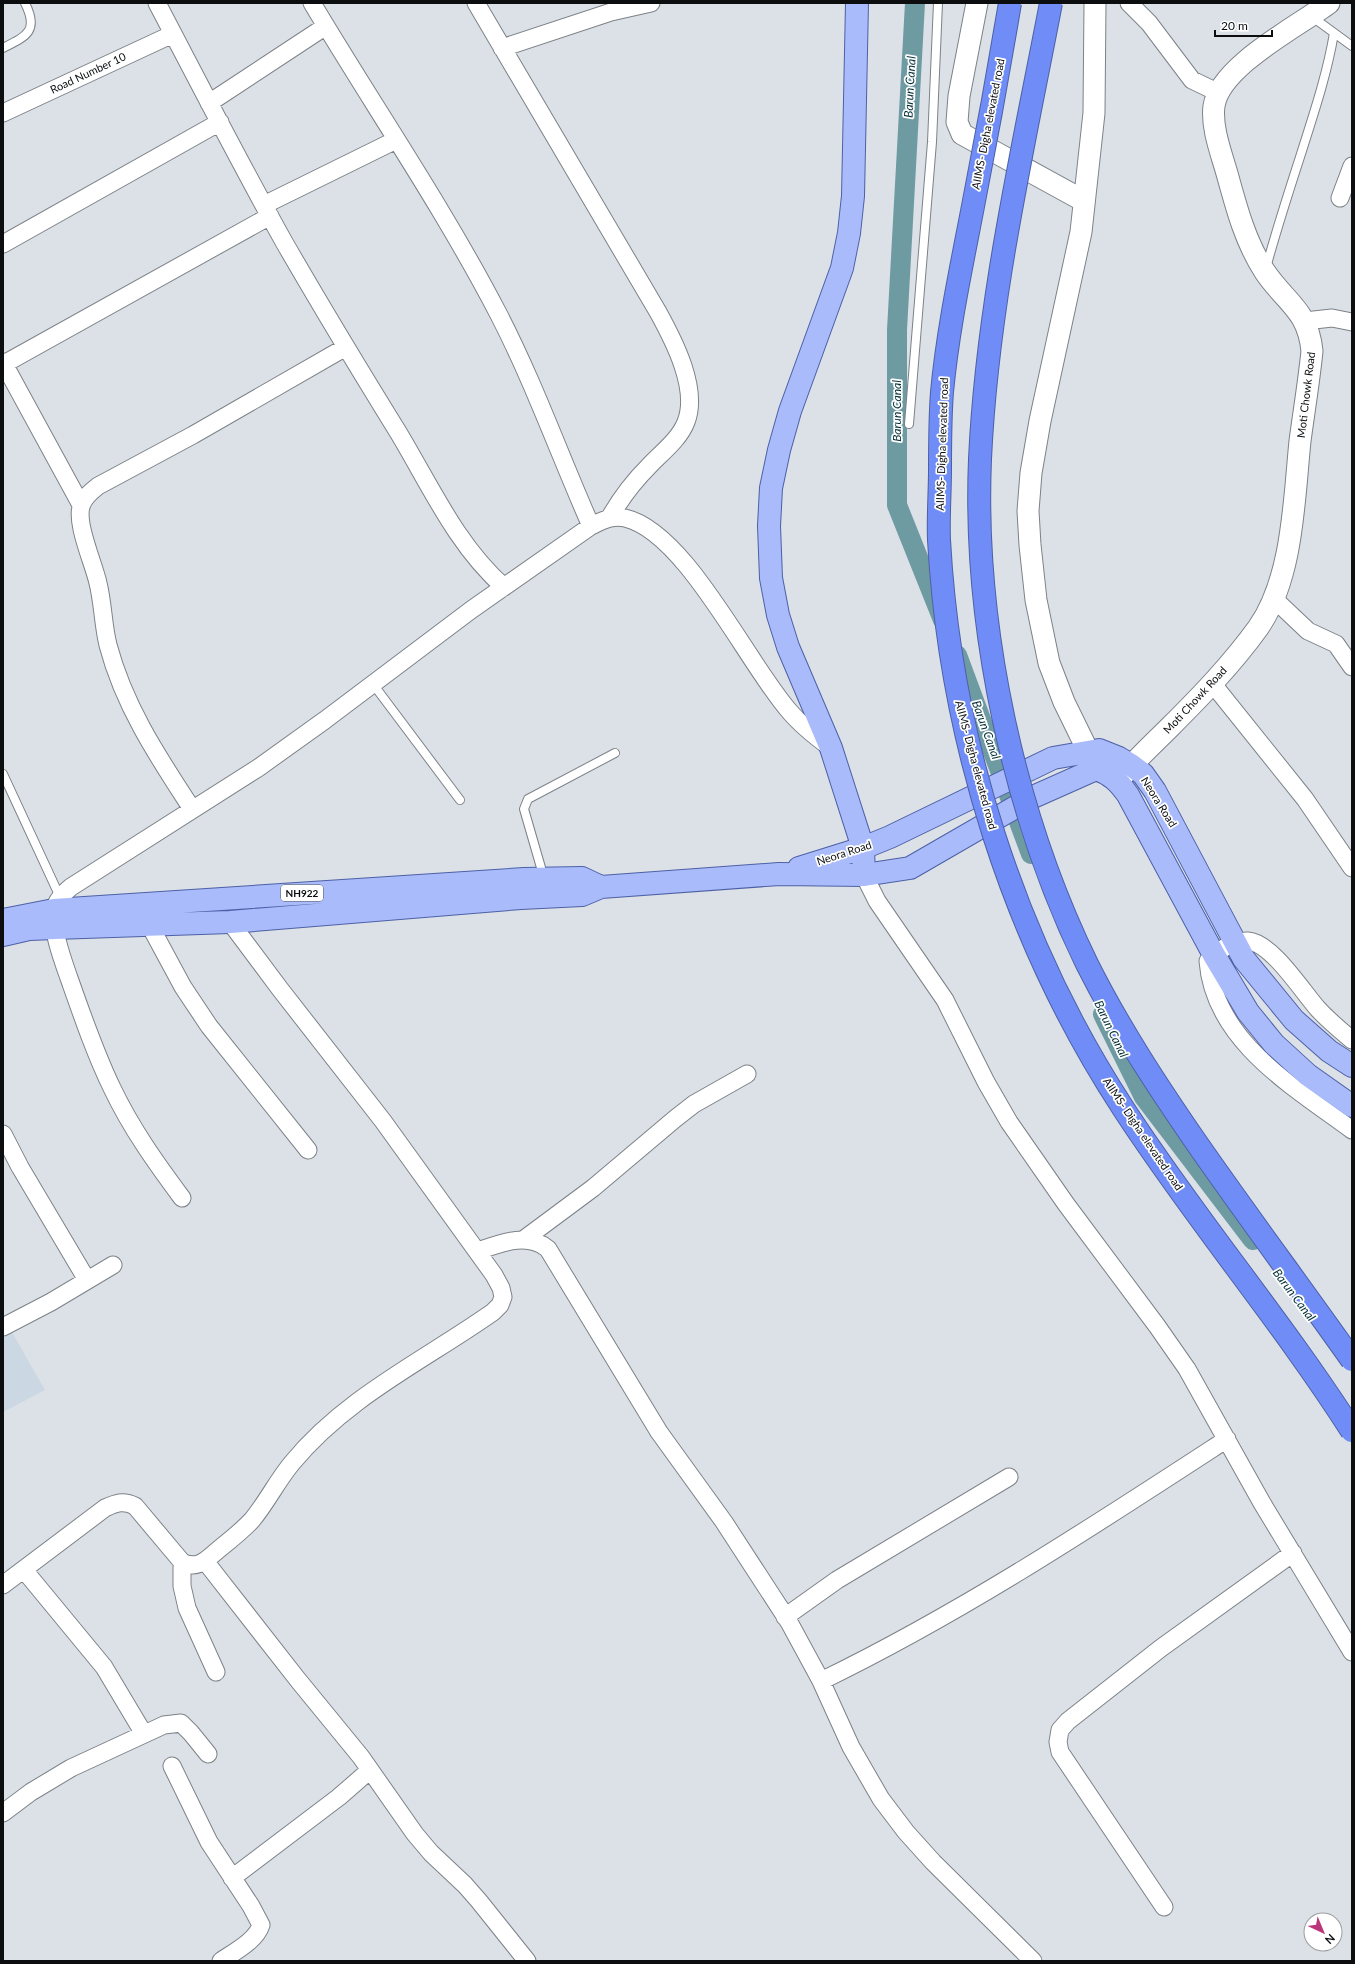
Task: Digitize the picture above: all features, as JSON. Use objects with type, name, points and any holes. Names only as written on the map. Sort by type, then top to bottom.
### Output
[{"type":"highway","name":"AIIMS- Digha elevated road","points":[[1010,3],[965,248],[942,393],[939,538],[954,680],[970,751],[998,848],[1021,912],[1082,1037],[1123,1108],[1205,1224],[1289,1337],[1352,1431]]},
{"type":"highway","points":[[1051,3],[1003,256],[987,375],[980,461],[980,535],[986,607],[995,673],[1008,739],[1034,833],[1060,903],[1087,964],[1156,1085],[1237,1201],[1352,1360]]},
{"type":"main road","points":[[858,3],[853,196],[849,234],[842,268],[790,411],[779,450],[771,488],[769,526],[771,578],[778,615],[788,647],[831,748],[863,848],[864,875]]},
{"type":"main road","name":"Neora Road","points":[[779,874],[863,848],[890,837],[1025,773],[1053,758],[1099,750],[1124,773],[1143,774],[1155,791],[1240,950],[1294,1020],[1329,1051],[1352,1066]]},
{"type":"main road","points":[[3,935],[29,930],[56,912],[149,924],[230,922],[521,898],[582,895],[601,887],[779,874],[864,875],[910,868],[1033,797],[1096,769],[1106,772],[1124,773],[1128,795],[1219,963],[1248,1012],[1274,1044],[1308,1075],[1352,1106]]},
{"type":"main road","name":"NH922","points":[[3,920],[56,912],[544,879],[582,878],[601,887]]},
{"type":"street","points":[[157,3],[267,210],[346,347],[432,491],[468,547],[489,574],[504,587]]},
{"type":"street","points":[[312,3],[452,232],[498,315],[591,526]]},
{"type":"street","points":[[476,3],[658,312],[679,356],[687,382],[689,410],[686,423],[669,446],[623,495],[610,517]]},
{"type":"street","points":[[502,48],[611,12],[651,3]]},
{"type":"street","points":[[977,3],[959,96],[956,122],[962,134],[1084,201]]},
{"type":"street","points":[[1088,751],[1064,702],[1049,663],[1036,600],[1028,511],[1031,473],[1040,421],[1081,232],[1094,114],[1095,3]]},
{"type":"street","points":[[1129,3],[1149,23],[1192,80],[1217,92]]},
{"type":"street","name":"Moti Chowk Road","points":[[1124,773],[1212,683],[1259,626],[1273,598],[1285,559],[1296,499],[1300,442],[1312,351],[1311,337],[1305,321],[1265,272],[1253,252],[1243,230],[1221,152],[1214,118],[1214,107],[1217,92],[1229,76],[1244,63],[1329,3]]},
{"type":"street","points":[[209,103],[326,26]]},
{"type":"street","name":"Road Number 10","points":[[3,113],[173,34]]},
{"type":"street","points":[[3,244],[220,122]]},
{"type":"street","points":[[81,505],[4,363],[267,210],[396,140]]},
{"type":"street","points":[[1340,198],[1352,166]]},
{"type":"street","points":[[1305,321],[1332,318],[1352,322]]},
{"type":"street","points":[[192,808],[148,738],[134,713],[119,679],[108,645],[98,584],[80,518],[81,505],[87,495],[98,486],[193,435],[346,347]]},
{"type":"street","points":[[182,1198],[136,1132],[112,1089],[78,1004],[56,912],[71,887],[192,808],[258,768],[504,587],[591,526],[610,517],[624,517],[638,522],[655,532],[672,549],[699,582],[789,712],[810,732],[831,748]]},
{"type":"street","points":[[1273,598],[1308,631],[1336,644],[1352,667]]},
{"type":"street","points":[[1212,683],[1305,799],[1352,868]]},
{"type":"street","points":[[864,875],[877,901],[945,1000],[986,1082],[1009,1122],[1066,1204],[1157,1326],[1187,1369],[1352,1652]]},
{"type":"street","points":[[3,1585],[105,1508],[116,1503],[126,1502],[135,1506],[182,1562],[197,1566],[204,1562],[247,1525],[292,1462],[330,1424],[374,1389],[477,1323],[500,1305],[503,1297],[501,1288],[478,1251],[383,1121],[230,922]]},
{"type":"street","points":[[149,924],[183,987],[209,1026],[308,1150]]},
{"type":"street","points":[[1352,1040],[1318,1009],[1272,954],[1260,945],[1249,941],[1240,950],[1219,963],[1208,961],[1210,981],[1218,1002],[1239,1037],[1262,1062],[1352,1130]]},
{"type":"street","points":[[523,1240],[592,1188],[694,1104],[747,1074]]},
{"type":"street","points":[[3,1134],[20,1167],[87,1280]]},
{"type":"street","points":[[478,1251],[501,1243],[523,1240],[539,1242],[548,1249],[660,1432],[724,1522],[785,1617],[822,1682],[862,1767],[882,1799],[906,1832],[933,1862],[1033,1961]]},
{"type":"street","points":[[4,1325],[113,1265]]},
{"type":"street","points":[[822,1682],[887,1648],[1028,1566],[1227,1439]]},
{"type":"street","points":[[785,1617],[849,1573],[1009,1477]]},
{"type":"street","points":[[1164,1907],[1060,1752],[1058,1742],[1060,1730],[1068,1721],[1104,1691],[1293,1553]]},
{"type":"street","points":[[182,1562],[182,1586],[187,1608],[216,1672]]},
{"type":"street","points":[[204,1562],[370,1770],[415,1834],[431,1853],[479,1901],[527,1961]]},
{"type":"street","points":[[24,1570],[95,1655],[126,1702],[144,1734]]},
{"type":"street","points":[[3,1814],[31,1792],[71,1768],[164,1725],[181,1723],[208,1754]]},
{"type":"street","points":[[172,1766],[209,1842],[251,1906],[261,1925],[259,1931],[248,1941],[221,1961]]},
{"type":"street","points":[[232,1878],[339,1797],[370,1770]]},
{"type":"lane","points":[[3,48],[29,31],[32,23],[31,14],[26,3]]},
{"type":"lane","points":[[909,424],[932,142],[938,3]]},
{"type":"lane","points":[[1311,16],[1352,46]]},
{"type":"lane","points":[[1265,272],[1282,212],[1317,103],[1330,56],[1334,33]]},
{"type":"lane","points":[[373,684],[460,800]]},
{"type":"lane","points":[[544,879],[524,809],[528,799],[615,753]]},
{"type":"lane","points":[[3,774],[56,912]]},
{"type":"shaded area","points":[[5,1320],[45,1390],[3,1412],[3,1321]]},
{"type":"waterway","name":"Barun Canal","points":[[915,3],[897,330],[897,505],[943,620]]},
{"type":"waterway","name":"Barun Canal","points":[[957,655],[1031,854]]},
{"type":"waterway","name":"Barun Canal","points":[[1103,1014],[1144,1097],[1253,1240]]}]
